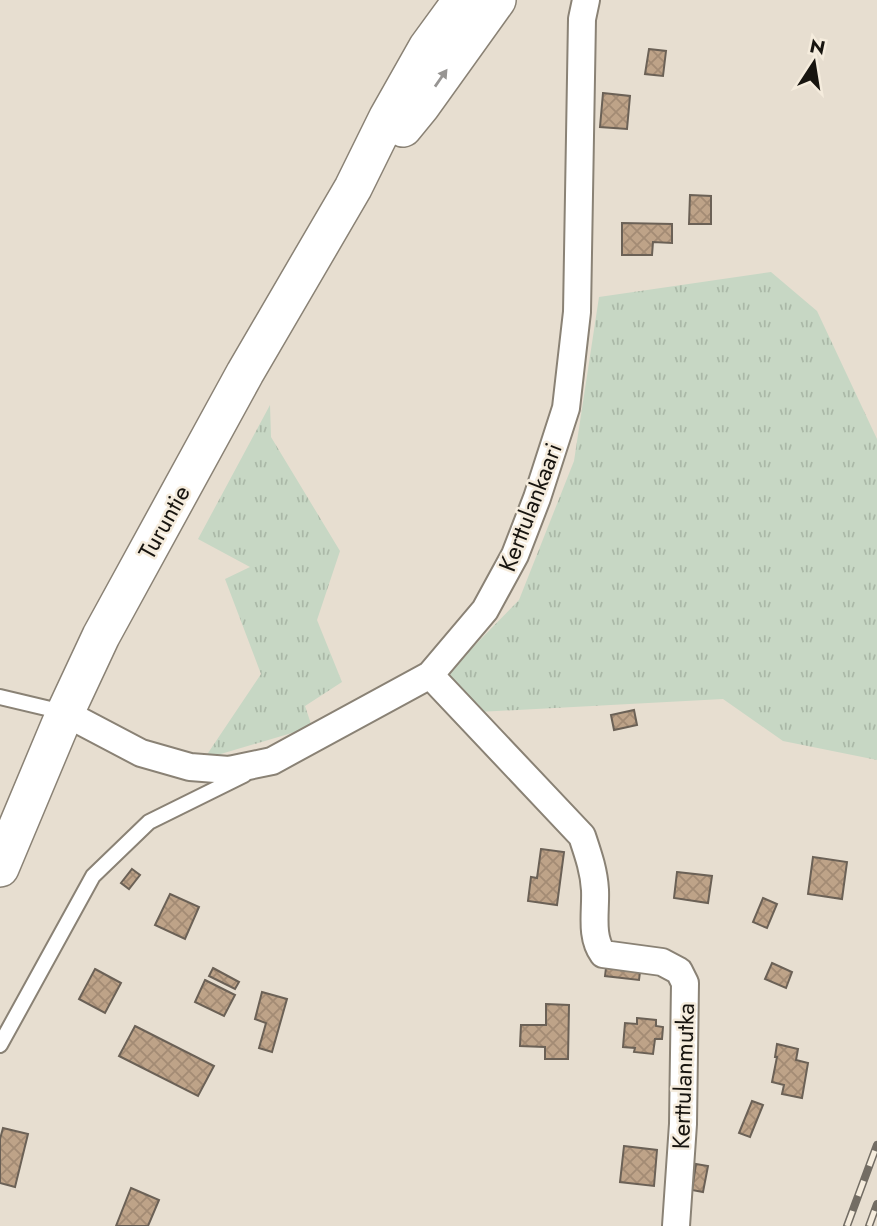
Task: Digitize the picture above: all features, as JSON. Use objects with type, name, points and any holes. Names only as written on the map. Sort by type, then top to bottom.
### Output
[{"type":"main road","name":"Turuntie","points":[[0,868],[65,713],[101,636],[226,409],[353,188],[388,117],[427,48],[462,0]]},
{"type":"main road","name":"Turuntie","points":[[353,188],[421,106],[496,0]]},
{"type":"street","name":"Kerttulankaari","points":[[65,713],[141,752],[190,767],[229,770],[272,761],[430,675],[485,610],[515,555],[537,498],[566,408],[577,312],[582,19],[586,0]]},
{"type":"street","name":"Kerttulanmutka","points":[[430,675],[582,836],[595,887],[596,943],[603,954],[662,962],[679,971],[685,983],[683,1124],[676,1226]]},
{"type":"lane","points":[[0,697],[65,713]]},
{"type":"lane","points":[[0,1045],[93,876],[149,822],[272,761]]},
{"type":"green space","points":[[771,272],[817,311],[877,439],[877,760],[783,741],[723,699],[460,713],[429,692],[519,600],[574,461],[599,297]]},
{"type":"green space","points":[[270,405],[271,437],[340,551],[317,620],[342,682],[305,706],[312,727],[204,759],[261,674],[225,579],[250,567],[198,539]]},
{"type":"building","points":[[649,49],[666,51],[663,76],[645,74]]},
{"type":"building","points":[[603,93],[630,96],[627,129],[600,127]]},
{"type":"building","points":[[690,195],[711,196],[711,224],[689,224]]},
{"type":"building","points":[[622,223],[672,224],[672,243],[653,242],[652,255],[622,255]]},
{"type":"building","points":[[634,710],[637,725],[614,730],[611,715]]},
{"type":"building","points":[[541,849],[564,852],[557,905],[528,901],[531,877],[537,878]]},
{"type":"building","points":[[813,857],[847,862],[842,899],[808,894]]},
{"type":"building","points":[[132,869],[140,875],[129,889],[121,883]]},
{"type":"building","points":[[677,872],[712,876],[708,903],[674,898]]},
{"type":"building","points":[[170,894],[199,907],[185,939],[155,925]]},
{"type":"building","points":[[763,898],[777,904],[767,928],[753,922]]},
{"type":"building","points":[[607,960],[641,964],[639,980],[605,976]]},
{"type":"building","points":[[772,963],[792,972],[786,988],[765,979]]},
{"type":"building","points":[[213,968],[239,982],[235,989],[209,976]]},
{"type":"building","points":[[95,969],[121,983],[105,1013],[79,999]]},
{"type":"building","points":[[205,980],[235,995],[224,1016],[195,1002]]},
{"type":"building","points":[[262,992],[287,999],[272,1052],[259,1048],[266,1023],[255,1019]]},
{"type":"building","points":[[546,1004],[569,1005],[568,1059],[545,1059],[545,1047],[520,1046],[521,1025],[546,1025]]},
{"type":"building","points":[[637,1018],[656,1020],[656,1026],[663,1027],[662,1039],[655,1039],[653,1054],[634,1052],[635,1048],[623,1047],[625,1023],[637,1024]]},
{"type":"building","points":[[135,1026],[214,1066],[198,1096],[119,1056]]},
{"type":"building","points":[[777,1044],[798,1049],[796,1060],[808,1063],[802,1098],[782,1094],[784,1085],[772,1082]]},
{"type":"building","points":[[752,1101],[763,1105],[750,1137],[739,1133]]},
{"type":"building","points":[[3,1128],[28,1134],[15,1187],[0,1183],[0,1139]]},
{"type":"building","points":[[624,1146],[657,1150],[654,1186],[620,1182]]},
{"type":"building","points":[[696,1164],[708,1166],[703,1192],[692,1190]]},
{"type":"building","points":[[131,1188],[159,1200],[148,1226],[116,1226]]},
{"type":"railway","points":[[847,1226],[877,1145]]},
{"type":"railway","points":[[869,1226],[877,1204]]}]
